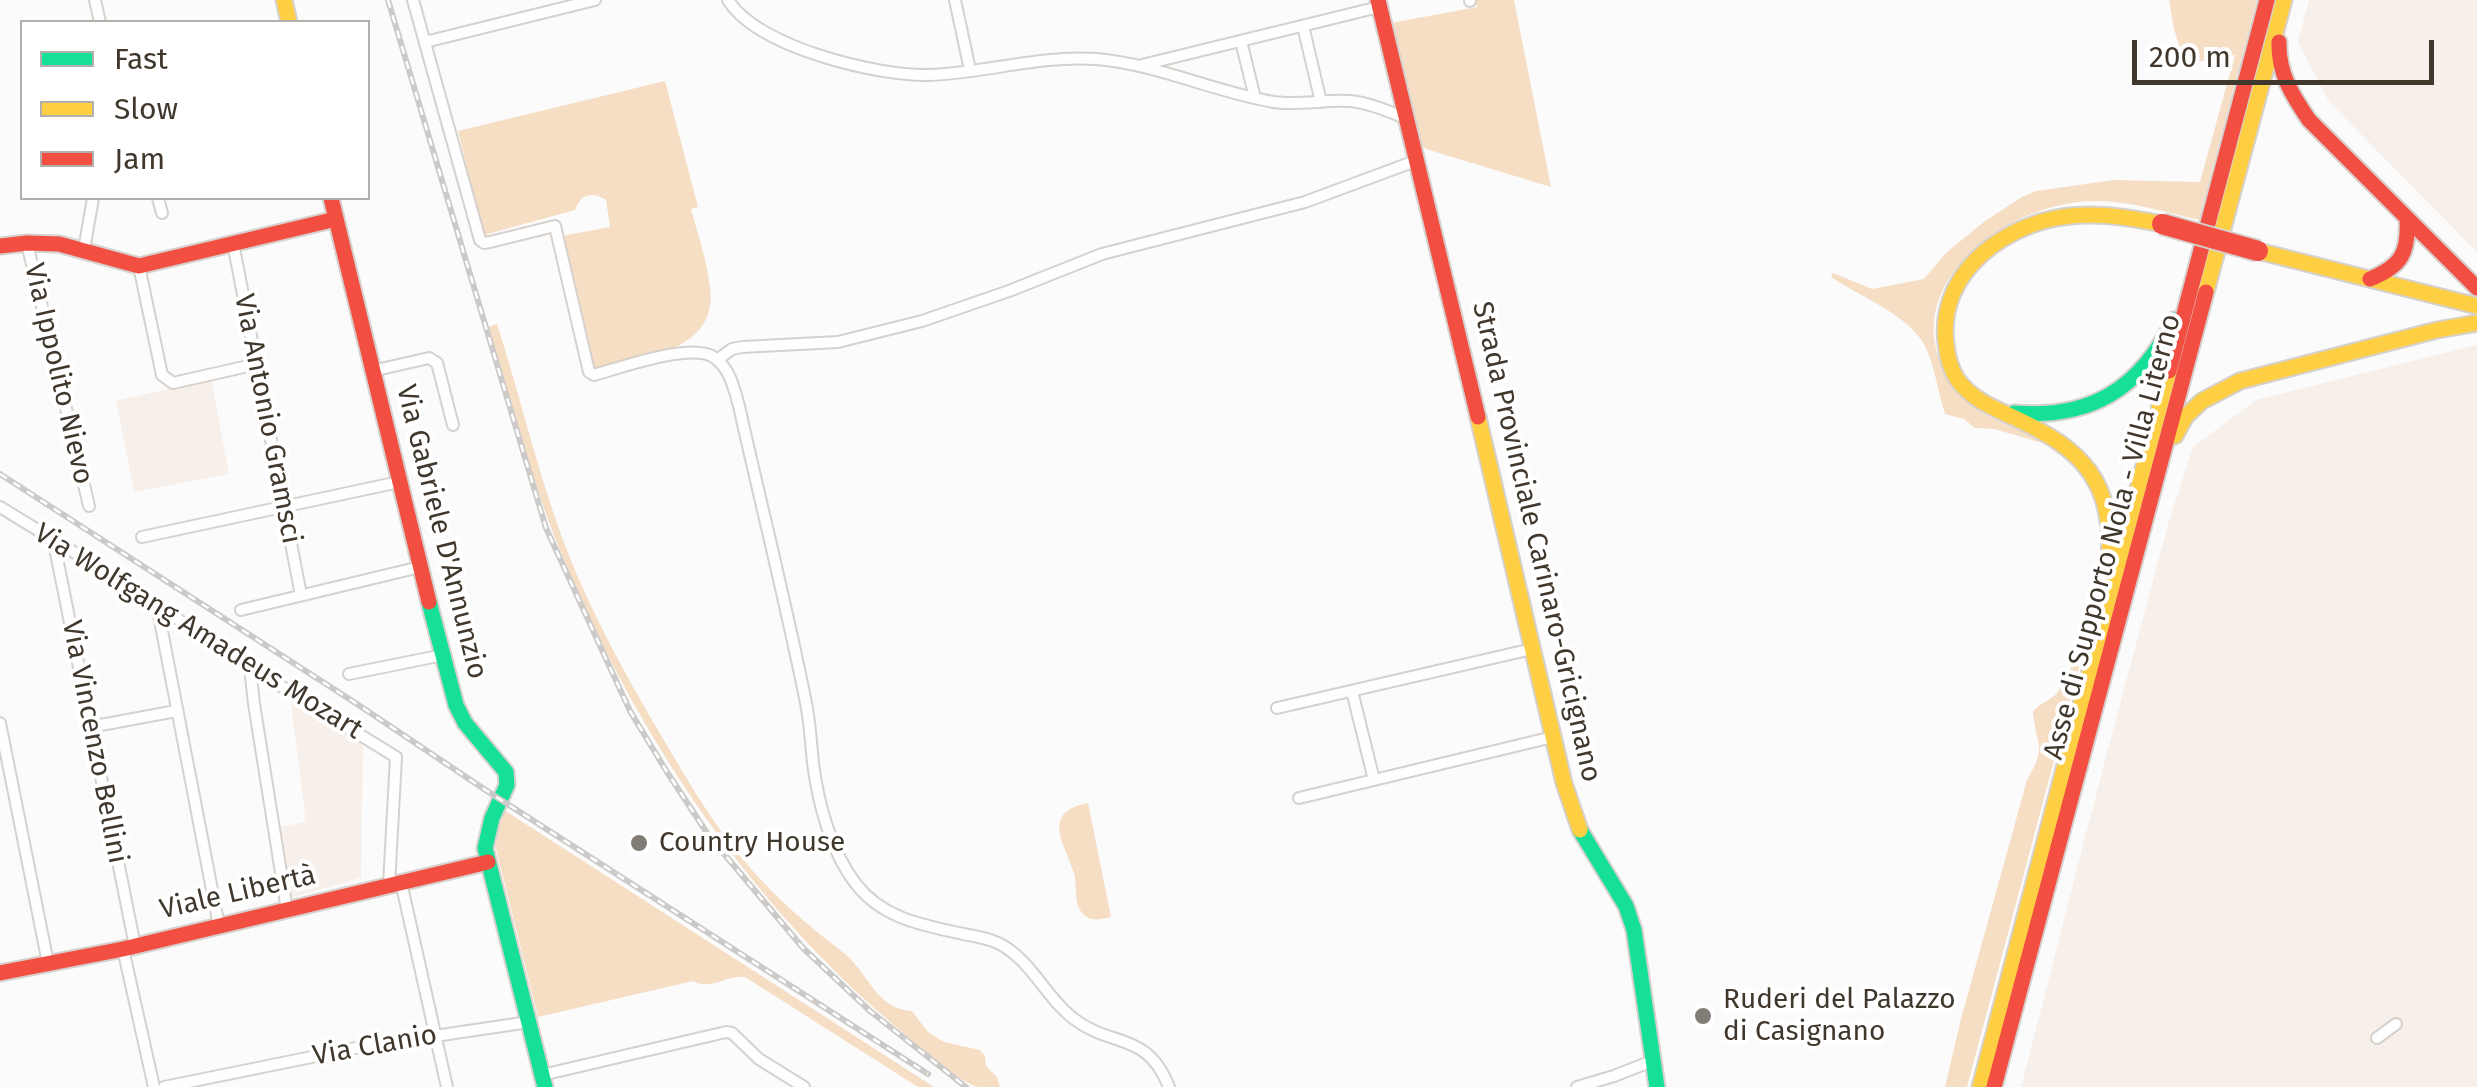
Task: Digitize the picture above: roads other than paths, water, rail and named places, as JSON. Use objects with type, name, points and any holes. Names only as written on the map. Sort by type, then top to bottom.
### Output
[{"type":"main road","name":"Asse di Supporto Nola - Villa Literno","points":[[1980,1087],[2267,0]]},
{"type":"main road","name":"Asse di Supporto Nola - Villa Literno","points":[[1994,1087],[2285,0]]},
{"type":"main road","points":[[2285,0],[2278,50],[2289,92],[2309,120],[2477,288]]},
{"type":"main road","name":"Strada Provinciale Carinaro-Gricignano","points":[[1378,4],[1564,783],[1579,828],[1626,906],[1634,930],[1657,1087]]},
{"type":"main road","name":"Via Gabriele D'Annunzio","points":[[331,200],[456,705],[464,723],[506,772],[507,786],[488,833],[488,862]]},
{"type":"main road","points":[[2103,620],[2111,543],[2108,515],[2091,474],[2060,441],[1988,407],[1966,391],[1947,360],[1944,320],[1948,298],[1975,260],[2023,228],[2076,215],[2123,215],[2477,306]]},
{"type":"main road","points":[[2370,280],[2388,274],[2404,255],[2407,218]]},
{"type":"main road","points":[[0,246],[59,244],[139,266],[336,219]]},
{"type":"main road","points":[[1988,407],[2038,416],[2061,414],[2110,397],[2135,379],[2151,360],[2171,327],[2199,258]]},
{"type":"main road","points":[[2138,547],[2180,424],[2206,397],[2240,381],[2477,323]]},
{"type":"main road","points":[[488,862],[543,1081]]},
{"type":"main road","name":"Viale Libertà","points":[[0,974],[488,862]]},
{"type":"street","points":[[413,0],[480,240],[490,242],[555,226],[589,372],[594,375],[681,353],[703,352],[725,368],[739,406],[806,706],[820,797],[834,842],[854,882],[894,916],[985,938],[1011,951],[1076,1021],[1147,1052],[1162,1070],[1169,1087]]},
{"type":"street","points":[[425,42],[596,0]]},
{"type":"street","points":[[728,0],[749,23],[774,38],[814,54],[888,72],[929,75],[1058,58],[1099,59],[1140,65],[1279,103],[1352,101],[1408,119]]},
{"type":"street","points":[[955,0],[970,70]]},
{"type":"street","points":[[1140,65],[1378,4]]},
{"type":"street","points":[[1303,26],[1321,102]]},
{"type":"street","points":[[1241,41],[1255,98]]},
{"type":"street","points":[[717,360],[742,347],[838,342],[922,321],[1102,254],[1305,202],[1418,160]]},
{"type":"street","points":[[84,250],[93,200]]},
{"type":"street","points":[[159,200],[162,213]]},
{"type":"street","name":"Via Ippolito Nievo","points":[[27,243],[89,506]]},
{"type":"street","name":"Via Antonio Gramsci","points":[[233,243],[302,595]]},
{"type":"street","points":[[139,266],[162,375],[173,384],[256,364]]},
{"type":"street","points":[[372,371],[429,358],[437,363],[453,425]]},
{"type":"street","points":[[142,537],[399,482]]},
{"type":"street","name":"Via Wolfgang Amadeus Mozart","points":[[0,506],[396,757],[395,884]]},
{"type":"street","name":"Via Vincenzo Bellini","points":[[54,538],[154,1087]]},
{"type":"street","points":[[241,610],[420,567]]},
{"type":"street","points":[[158,604],[219,926]]},
{"type":"street","points":[[1277,708],[1532,649]]},
{"type":"street","points":[[349,674],[443,655]]},
{"type":"street","points":[[250,666],[286,910]]},
{"type":"street","points":[[1352,691],[1374,780]]},
{"type":"street","points":[[90,727],[176,711]]},
{"type":"street","points":[[0,723],[4,760],[48,963]]},
{"type":"street","points":[[1299,798],[1553,736]]},
{"type":"street","points":[[395,884],[447,1087]]},
{"type":"street","name":"Via Clanio","points":[[164,1087],[362,1047],[529,1022]]},
{"type":"street","points":[[2377,1038],[2396,1024]]},
{"type":"street","points":[[543,1081],[726,1032],[804,1087]]},
{"type":"street","points":[[1577,1087],[1652,1061]]},
{"type":"railway","points":[[388,0],[546,528],[630,711],[709,836],[803,948],[870,1011],[966,1087]]},
{"type":"railway","points":[[0,474],[928,1074]]},
{"type":"place","name":"Country House","points":[[639,843]]},
{"type":"place","name":"Ruderi del Palazzo di Casignano","points":[[1703,1016]]}]
